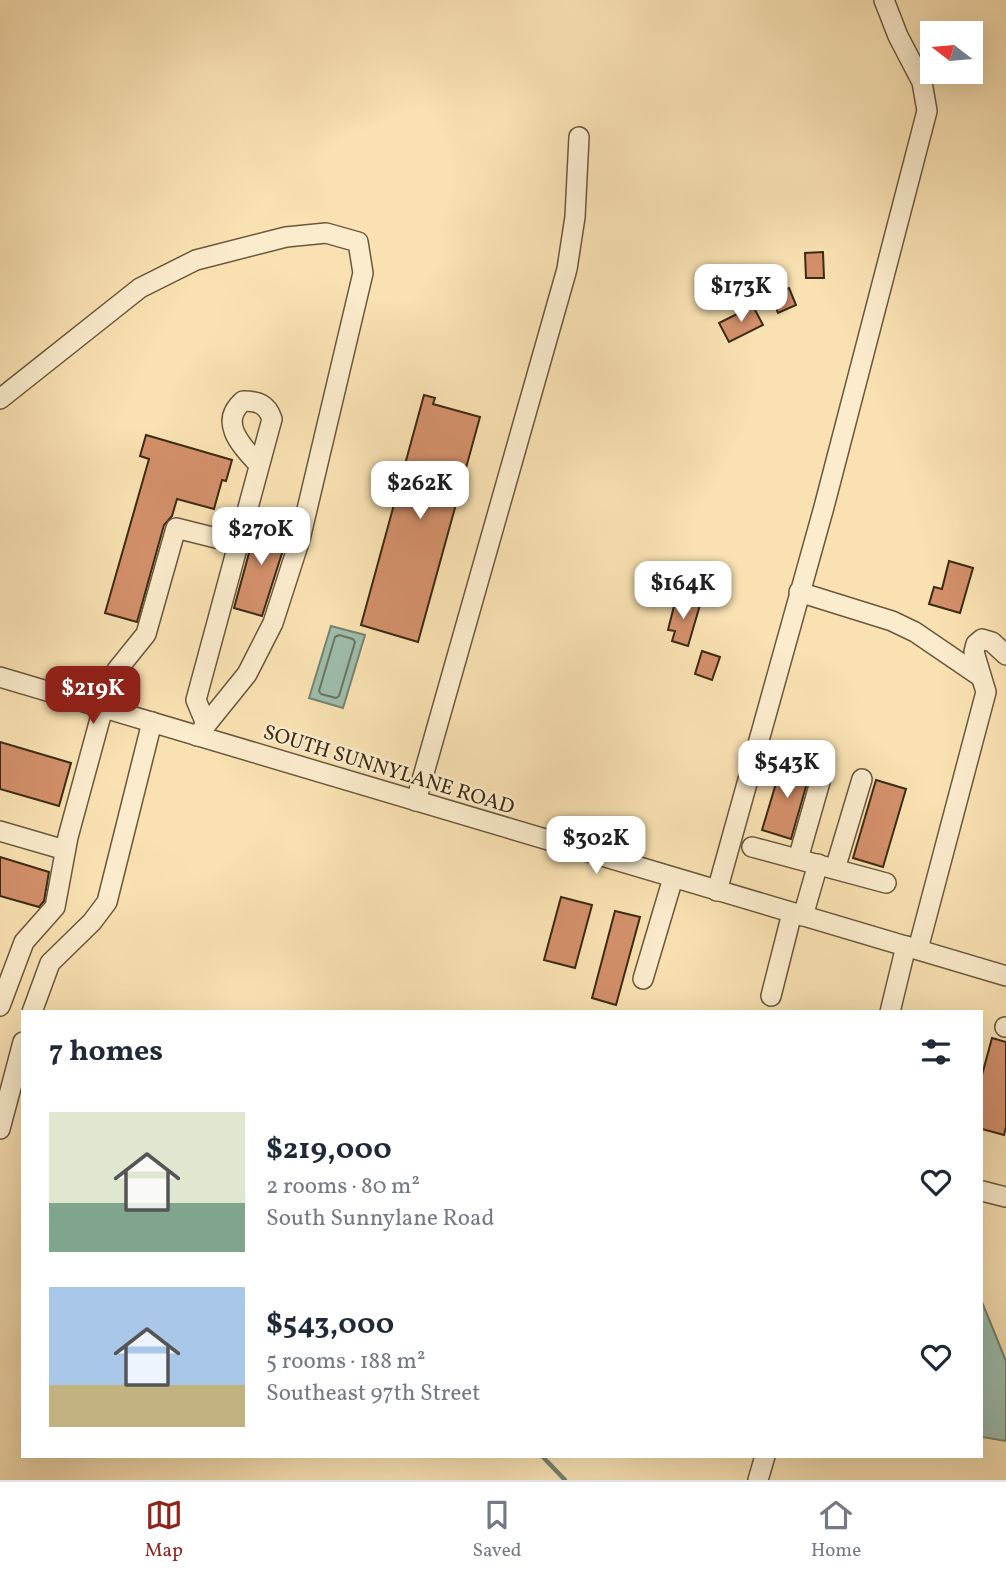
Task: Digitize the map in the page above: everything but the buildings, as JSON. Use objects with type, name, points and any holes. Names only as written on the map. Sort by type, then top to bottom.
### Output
[{"type":"street","points":[[717,891],[829,486],[927,111],[922,82],[898,36],[884,0]]},
{"type":"street","points":[[416,801],[567,269],[575,217],[579,137]]},
{"type":"street","points":[[0,399],[140,288],[196,260],[286,237],[326,233],[358,242],[363,273],[300,539],[273,623],[247,674],[202,730]]},
{"type":"street","points":[[202,730],[195,701],[259,464]]},
{"type":"street","points":[[0,1006],[24,942],[55,907],[65,850],[117,670],[146,634],[176,528],[236,543]]},
{"type":"street","points":[[799,592],[892,621],[915,632],[981,677]]},
{"type":"street","points":[[891,1010],[912,948],[986,692],[974,652],[976,644],[982,639],[992,642],[1006,654]]},
{"type":"street","name":"SOUTH SUNNYLANE ROAD","points":[[0,677],[152,722],[202,730],[416,801],[1006,976]]},
{"type":"street","points":[[33,1010],[50,963],[92,922],[107,902],[152,722]]},
{"type":"street","points":[[798,859],[824,768]]},
{"type":"street","points":[[771,996],[798,915],[826,867],[862,779]]},
{"type":"street","points":[[0,831],[65,850]]},
{"type":"street","points":[[752,846],[886,883]]},
{"type":"street","points":[[643,979],[673,878]]},
{"type":"street","points":[[0,1129],[21,1050]]},
{"type":"street","points":[[983,1191],[1006,1197]]},
{"type":"street","points":[[758,1480],[764,1458]]},
{"type":"water","points":[[331,626],[365,635],[343,708],[309,698]]},
{"type":"water","points":[[983,1304],[1006,1361],[1006,1441],[983,1437]]},
{"type":"waterway","points":[[544,1458],[565,1480]]}]
